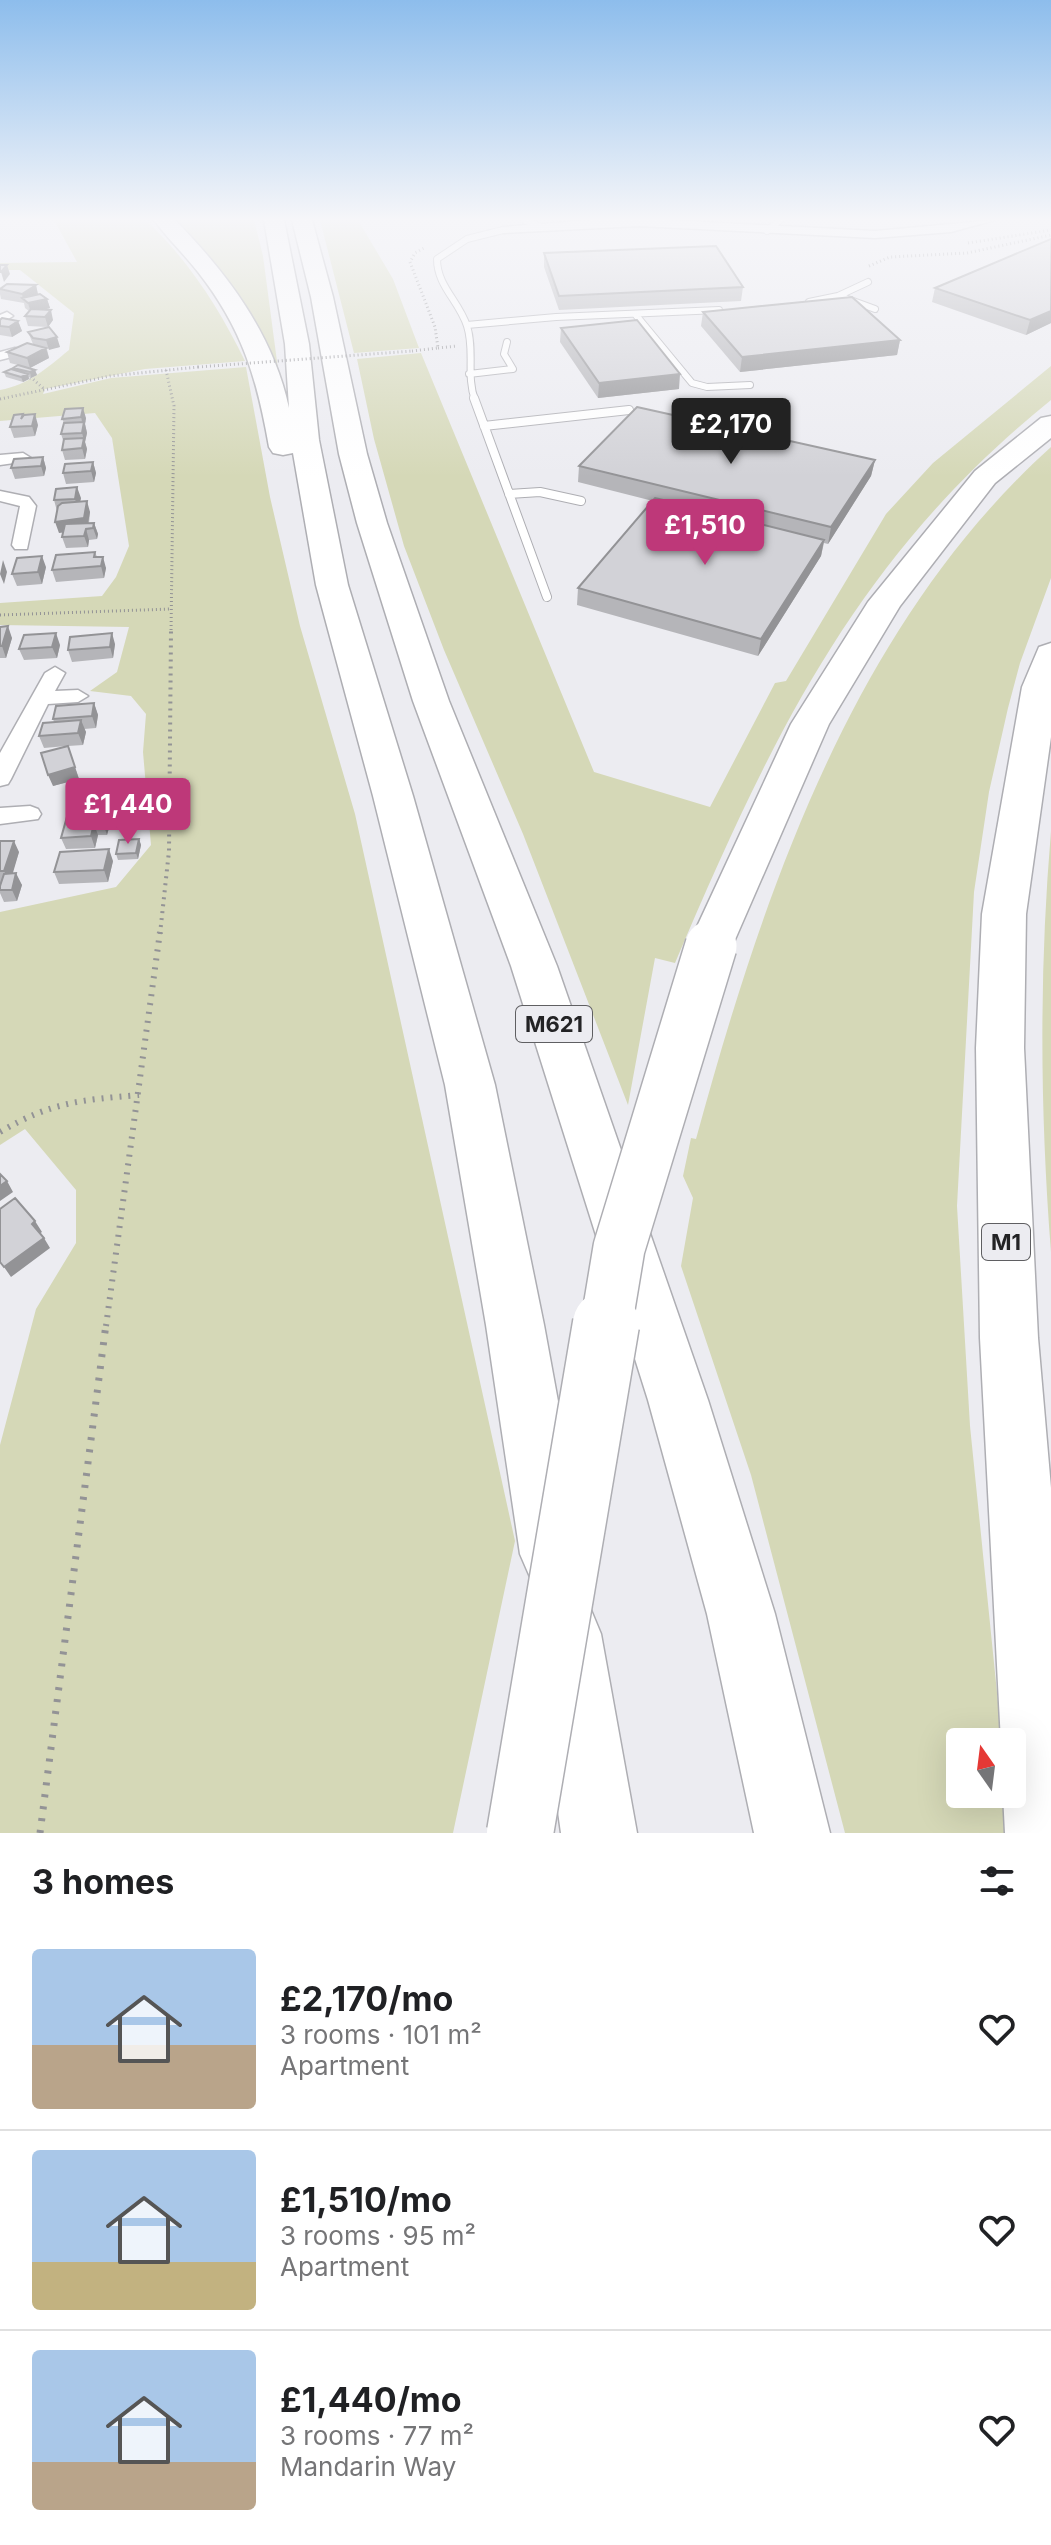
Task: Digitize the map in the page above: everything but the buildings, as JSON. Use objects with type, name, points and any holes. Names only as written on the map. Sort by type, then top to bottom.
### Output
[{"type":"highway","points":[[233,306],[261,357],[275,406],[295,516],[344,631]]},
{"type":"highway","points":[[290,306],[297,344],[305,440],[332,585],[393,796],[470,1085],[515,1325],[599,1833]]},
{"type":"highway","name":"M621","points":[[324,306],[353,454],[372,523],[431,701],[534,966],[669,1371],[741,1614],[792,1833]]},
{"type":"highway","points":[[520,1833],[619,1248],[711,946],[810,724],[885,602],[985,477],[1051,424]]},
{"type":"highway","name":"M1","points":[[1043,1833],[1009,1338],[1000,1048],[1004,914],[1040,687],[1051,654]]},
{"type":"street","points":[[1,363],[15,352]]},
{"type":"street","points":[[0,460],[23,458]]},
{"type":"street","points":[[0,496],[23,500],[28,506],[21,545]]},
{"type":"street","points":[[0,779],[55,673]]},
{"type":"street","points":[[41,698],[78,696]]},
{"type":"street","points":[[0,816],[30,814]]},
{"type":"lane","points":[[456,306],[467,325],[470,387],[547,597]]},
{"type":"lane","points":[[865,306],[875,309]]},
{"type":"lane","points":[[467,325],[533,315],[735,309]]},
{"type":"lane","points":[[635,314],[692,383],[707,387],[750,385]]},
{"type":"lane","points":[[469,374],[513,369],[504,354],[507,342]]},
{"type":"lane","points":[[484,426],[629,410]]},
{"type":"lane","points":[[561,418],[564,428]]},
{"type":"lane","points":[[509,494],[540,492],[581,501]]},
{"type":"path","points":[[0,399],[110,376],[412,351]]},
{"type":"path","points":[[1,363],[33,379],[44,390]]},
{"type":"path","points":[[40,1833],[169,851],[174,406],[166,370]]},
{"type":"path","points":[[0,615],[171,609]]},
{"type":"path","points":[[0,1132],[34,1112],[80,1100],[139,1095]]},
{"type":"green space","points":[[65,306],[214,306],[245,361],[145,369],[45,389],[43,394],[111,378],[246,367],[270,497],[300,626],[355,814],[515,1541],[453,1833],[0,1833],[0,1445],[36,1309],[76,1243],[76,1190],[25,1129],[0,1145],[0,912],[116,887],[151,845],[143,752],[146,714],[131,696],[90,691],[117,672],[129,627],[0,625],[0,603],[102,596],[116,577],[129,546],[112,438],[95,413],[0,421],[0,390],[28,380],[69,350],[74,313]]},
{"type":"green space","points":[[235,306],[270,306],[278,369],[274,369]]},
{"type":"green space","points":[[342,306],[403,306],[419,348],[354,353]]},
{"type":"green space","points":[[421,353],[594,772],[710,807],[775,683],[786,681],[886,514],[933,463],[1051,366],[1051,400],[983,460],[923,523],[872,588],[826,656],[785,727],[747,802],[675,963],[655,958],[628,1105],[523,834],[444,650],[404,546],[374,439],[357,359]]},
{"type":"green space","points":[[1051,447],[1051,578],[1020,663],[1008,708],[989,792],[974,892],[957,1206],[970,1426],[1001,1728],[946,1728],[946,1808],[1008,1808],[1011,1833],[845,1833],[751,1475],[681,1266],[693,1198],[683,1176],[691,1138],[696,1139],[752,951],[786,858],[825,766],[870,679],[922,595],[982,518]]},
{"type":"green space","points":[[1051,831],[1051,1252],[1042,1042],[1044,936]]}]
